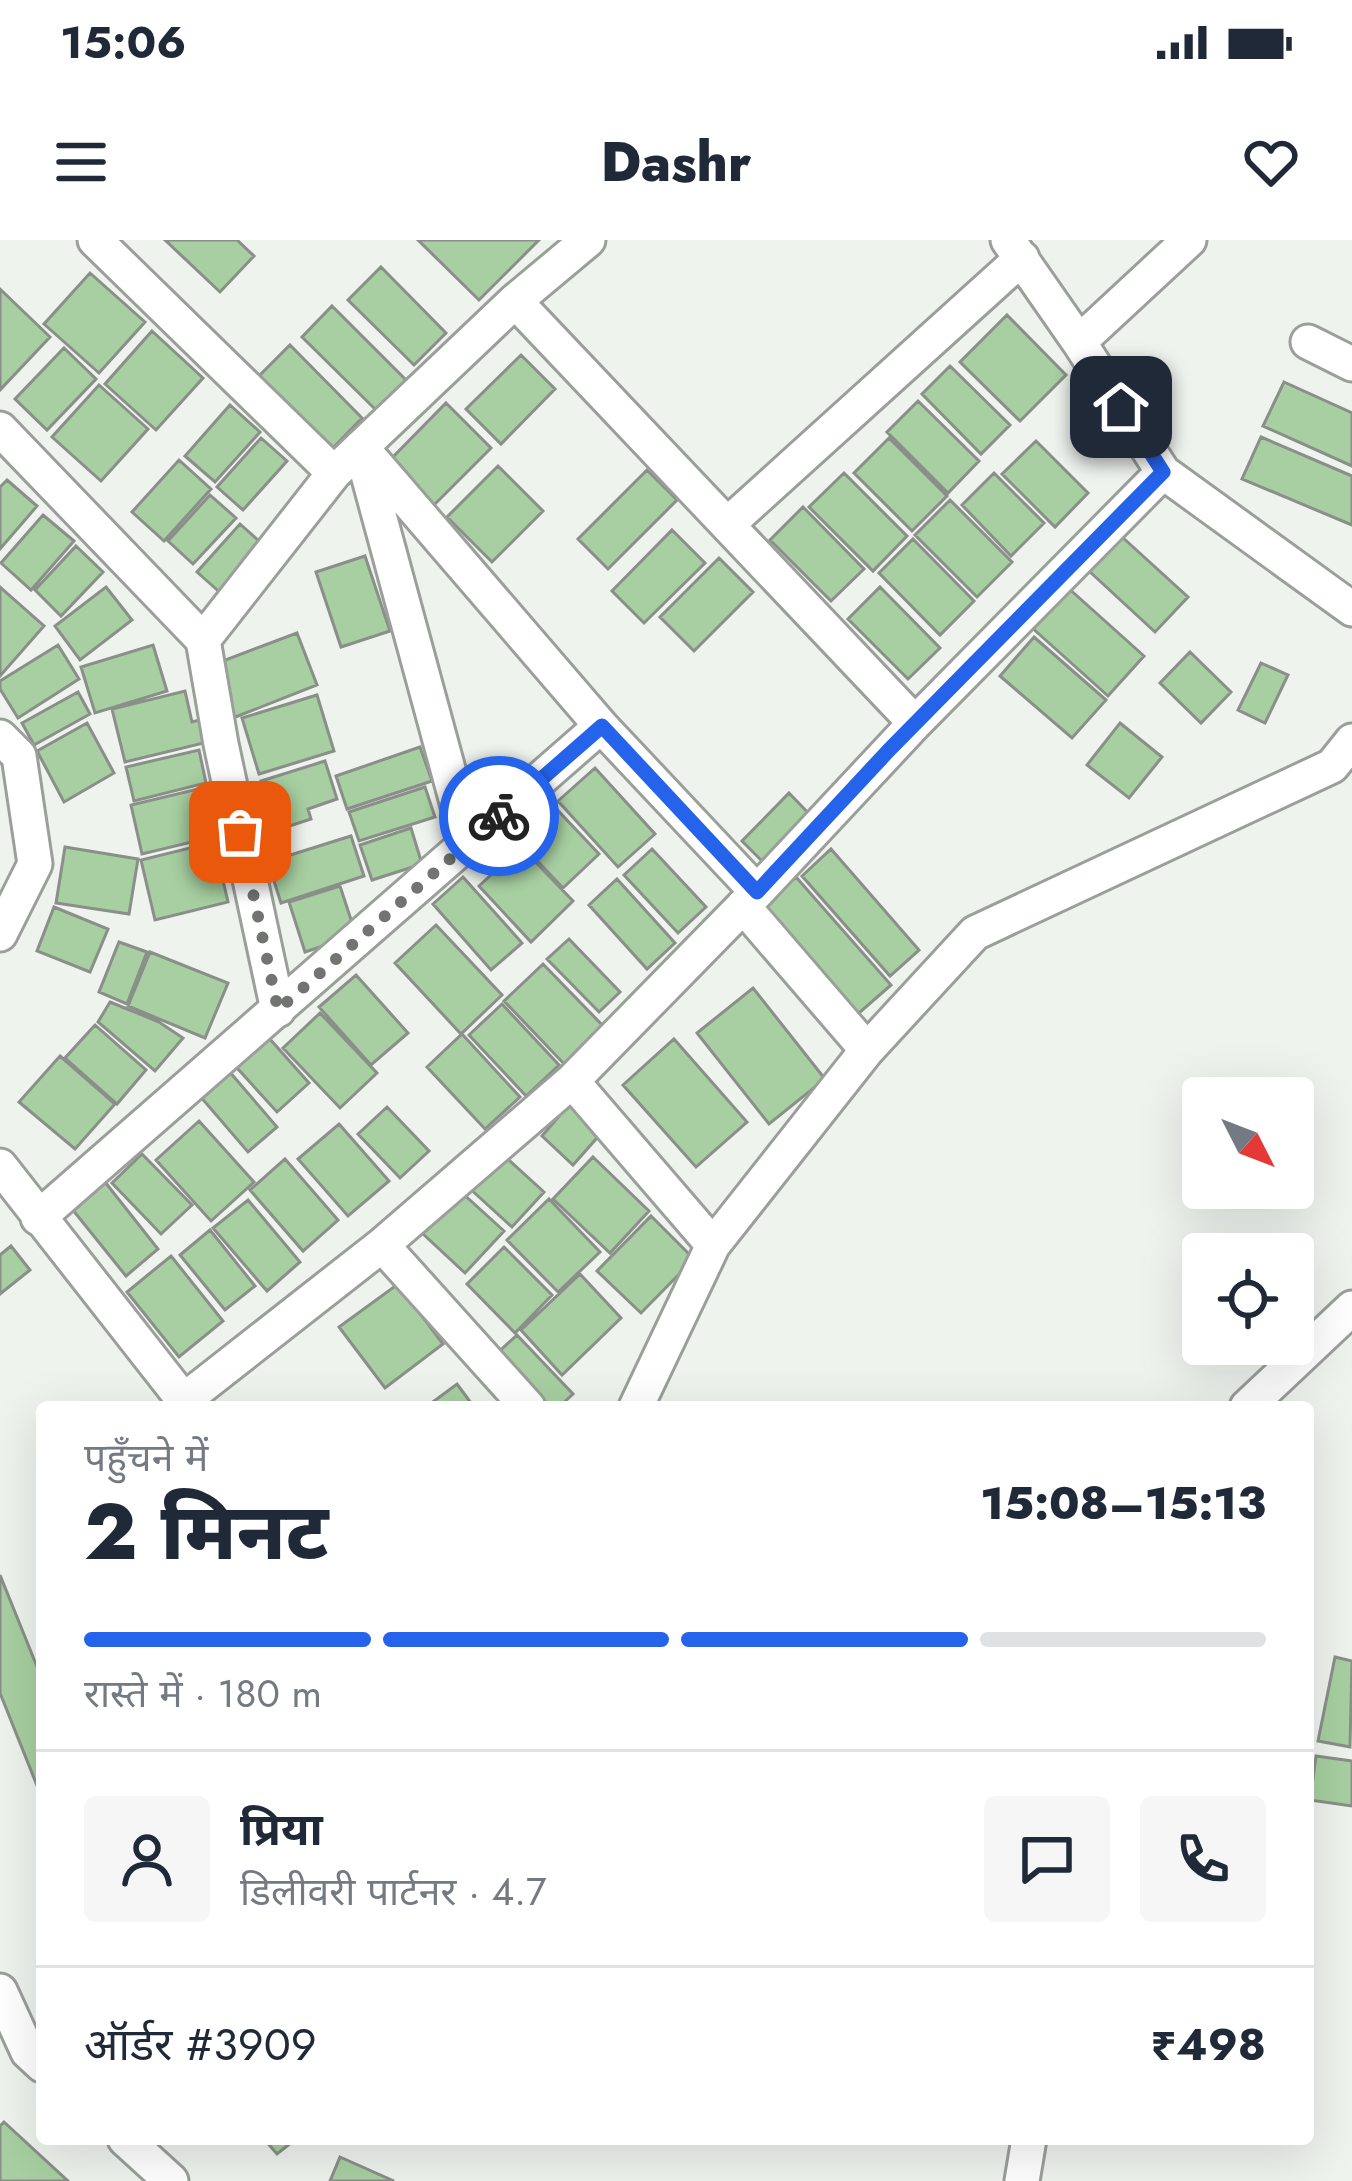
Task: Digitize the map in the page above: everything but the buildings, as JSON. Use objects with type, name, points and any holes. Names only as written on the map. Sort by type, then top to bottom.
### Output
[{"type":"street","points":[[95,240],[334,473]]},
{"type":"street","points":[[203,640],[334,473],[515,301],[588,240]]},
{"type":"street","points":[[1079,342],[1189,240]]},
{"type":"street","points":[[728,524],[1015,249],[1163,472],[1352,609]]},
{"type":"street","points":[[515,301],[915,723]]},
{"type":"street","points":[[1308,342],[1352,364]]},
{"type":"street","points":[[0,429],[203,640],[278,1010]]},
{"type":"street","points":[[361,447],[750,899],[867,1049]]},
{"type":"street","points":[[361,447],[468,843]]},
{"type":"street","points":[[190,1401],[572,1082],[1163,472]]},
{"type":"street","points":[[38,1218],[602,726]]},
{"type":"street","points":[[0,737],[19,756],[35,864],[0,934]]},
{"type":"street","points":[[639,1401],[713,1245],[867,1049],[975,933],[1332,766],[1352,741]]},
{"type":"street","points":[[572,1082],[713,1245]]},
{"type":"street","points":[[0,1166],[184,1401]]},
{"type":"street","points":[[382,1245],[522,1401]]},
{"type":"street","points":[[1253,1401],[1352,1308]]},
{"type":"street","points":[[0,1991],[28,2052],[36,2059]]},
{"type":"street","points":[[131,2145],[171,2181]]},
{"type":"street","points":[[1022,2181],[1028,2145]]},
{"type":"way so far","points":[[240,832],[278,1010],[499,816]]},
{"type":"route","points":[[499,816],[602,726],[757,892],[889,750],[1163,472],[1121,407]]}]
